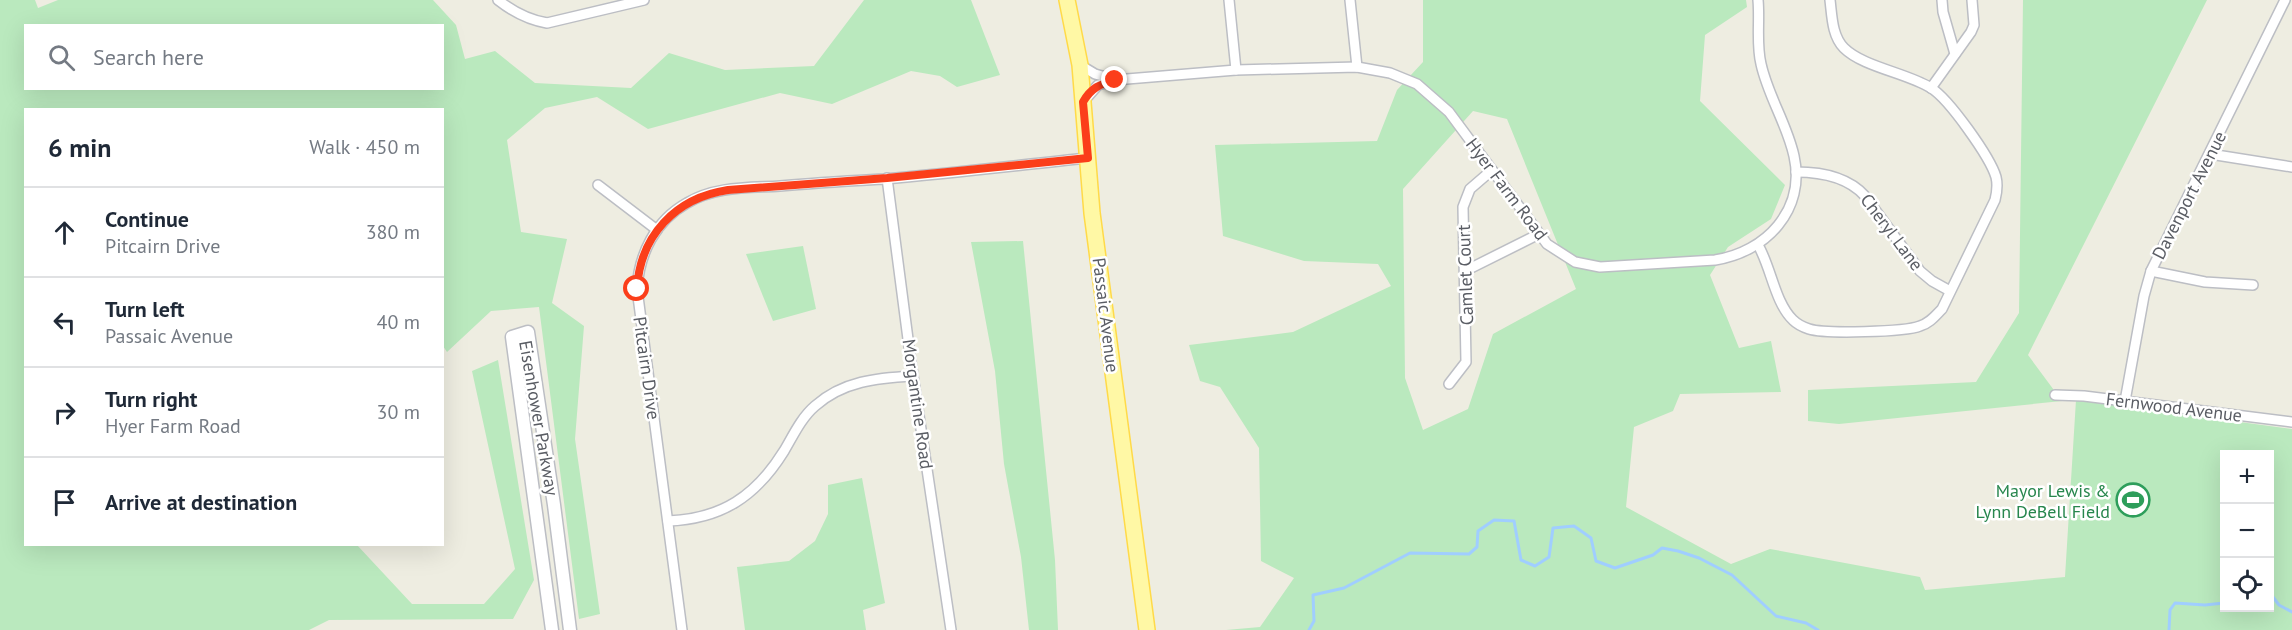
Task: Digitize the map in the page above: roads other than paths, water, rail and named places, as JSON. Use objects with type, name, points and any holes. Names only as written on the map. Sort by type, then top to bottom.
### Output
[{"type":"main road","name":"Passaic Avenue","points":[[1068,0],[1080,64],[1094,225],[1147,630]]},
{"type":"street","points":[[498,0],[513,11],[537,21],[547,22],[637,0]]},
{"type":"street","points":[[1229,0],[1236,70]]},
{"type":"street","points":[[1350,0],[1357,67]]},
{"type":"street","name":"Hyer Farm Road","points":[[1083,102],[1098,85],[1115,80],[1236,70],[1357,67],[1390,73],[1417,84],[1449,111],[1553,250],[1583,265],[1600,267],[1715,260],[1742,254],[1758,244],[1773,231],[1787,211],[1793,194],[1796,172],[1792,147],[1761,66],[1758,0]]},
{"type":"street","points":[[1758,244],[1768,263],[1786,312],[1797,323],[1809,329],[1898,330],[1918,327],[1935,316],[1950,291],[1995,200],[1997,185],[1988,162],[1955,112],[1931,88],[1845,50],[1834,29],[1830,0]]},
{"type":"street","points":[[1942,0],[1943,12],[1955,54]]},
{"type":"street","points":[[1931,88],[1974,25],[1972,0]]},
{"type":"street","name":"Davenport Avenue","points":[[2125,401],[2144,296],[2151,271],[2285,0]]},
{"type":"street","name":"Hyer Farm Road","points":[[1080,64],[1095,74],[1115,80]]},
{"type":"street","points":[[2210,154],[2292,167]]},
{"type":"street","name":"Pitcairn Drive","points":[[682,630],[637,289],[642,258],[657,230],[670,215],[687,203],[716,191],[887,178],[1088,158]]},
{"type":"street","name":"Camlet Court","points":[[1449,384],[1466,362],[1463,207],[1465,199],[1476,182],[1492,170]]},
{"type":"street","name":"Cheryl Lane","points":[[1796,172],[1820,172],[1847,182],[1860,190],[1920,271],[1950,291]]},
{"type":"street","name":"Morgantine Road","points":[[887,178],[913,376],[951,630]]},
{"type":"street","points":[[598,185],[657,230]]},
{"type":"street","points":[[1465,271],[1539,234]]},
{"type":"street","points":[[2151,271],[2205,282],[2253,285]]},
{"type":"street","name":"Eisenhower Parkway","points":[[552,630],[512,337],[528,332],[570,630]]},
{"type":"street","points":[[668,521],[708,515],[743,498],[771,471],[807,414],[835,392],[868,380],[913,376]]},
{"type":"street","name":"Fernwood Avenue","points":[[2055,395],[2125,401],[2292,422]]},
{"type":"waterway","points":[[1309,630],[1314,621],[1313,595],[1344,588],[1410,553],[1469,554],[1477,547],[1478,531],[1494,520],[1514,521],[1521,560],[1535,566],[1549,557],[1553,528],[1574,526],[1591,538],[1596,561],[1615,568],[1653,555],[1662,548],[1678,551],[1699,558],[1732,575],[1776,616],[1806,623],[1818,630]]},
{"type":"waterway","points":[[2274,598],[2279,605],[2292,612]]},
{"type":"waterway","points":[[2169,630],[2170,610],[2175,603],[2220,603]]},
{"type":"place","name":"Mayor Lewis & Lynn DeBell Field","points":[[2133,500]]}]
